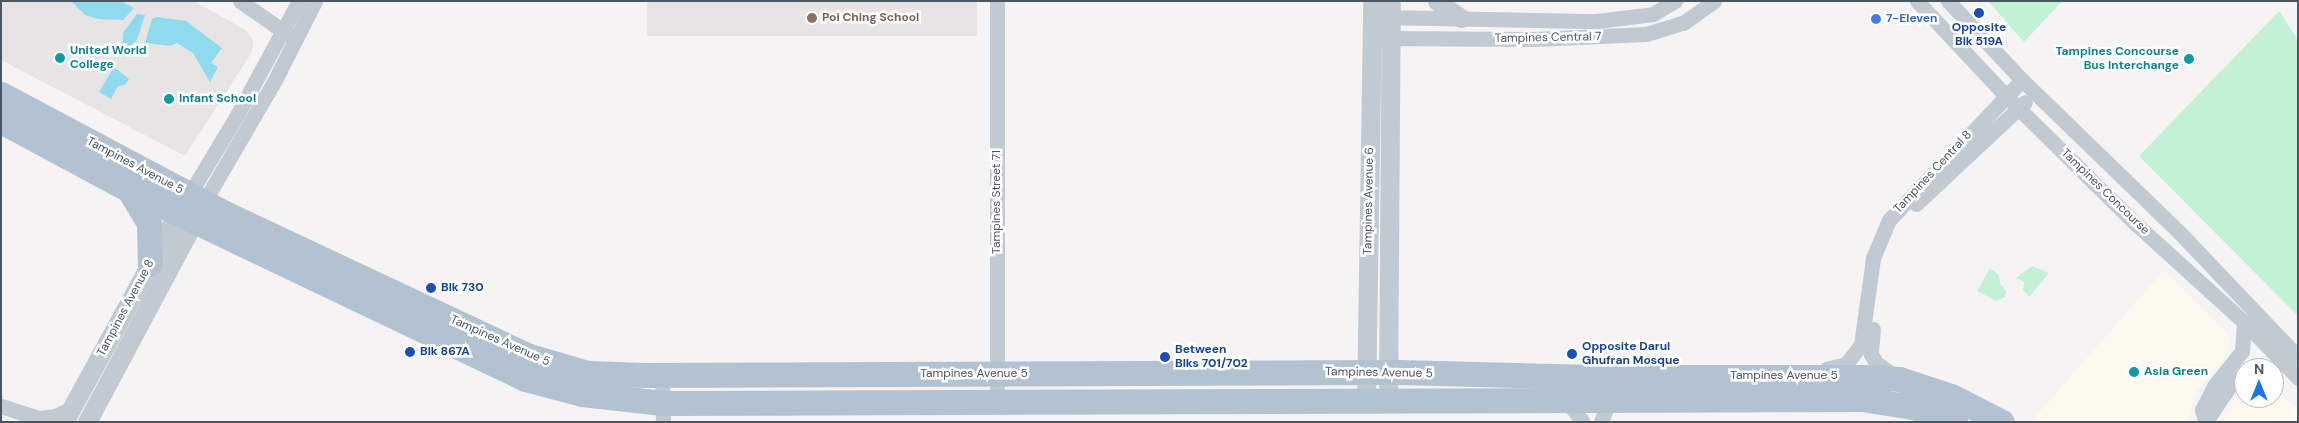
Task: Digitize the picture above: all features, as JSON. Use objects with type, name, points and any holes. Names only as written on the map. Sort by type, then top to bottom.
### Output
[{"type":"main road","name":"Tampines Avenue 5","points":[[1,94],[191,207],[525,379],[662,412],[996,402],[1377,401],[1567,401],[1605,411],[1862,399],[1913,407],[1955,422]]},
{"type":"main road","name":"Tampines Avenue 5","points":[[1,121],[130,190],[191,207],[526,355],[588,373],[662,375],[1377,372],[1592,377],[1787,374],[1899,379],[1951,396],[2002,422]]},
{"type":"main road","points":[[130,190],[149,223],[150,264]]},
{"type":"main road","points":[[1592,377],[1603,387],[1605,411]]},
{"type":"street","points":[[240,1],[289,35]]},
{"type":"street","points":[[191,207],[275,80],[299,1]]},
{"type":"street","points":[[289,35],[315,1]]},
{"type":"street","name":"Tampines Street 71","points":[[996,1],[996,402]]},
{"type":"street","points":[[1437,1],[1460,18]]},
{"type":"street","name":"Tampines Central 7","points":[[1382,9],[1460,18],[1517,21],[1624,19],[1653,14],[1675,1]]},
{"type":"street","name":"Tampines Central 7","points":[[1382,38],[1534,39],[1646,34],[1683,23],[1714,1]]},
{"type":"street","name":"Tampines Concourse","points":[[1916,1],[2018,108],[2137,225],[2244,322],[2298,378]]},
{"type":"street","name":"Tampines Concourse","points":[[1948,1],[2022,80],[2179,232],[2298,358]]},
{"type":"street","name":"Tampines Avenue 6","points":[[1377,401],[1382,9]]},
{"type":"street","name":"Tampines Central 8","points":[[1787,374],[1846,364],[1853,357],[1861,345],[1873,258],[1889,220],[2005,95],[2022,80]]},
{"type":"street","name":"Tampines Central 8","points":[[1899,379],[1876,362],[1871,354],[1882,260],[1889,240],[1898,224],[1919,200],[2035,93]]},
{"type":"street","name":"Tampines Avenue 8","points":[[68,415],[150,264],[191,207]]},
{"type":"street","name":"Tampines Avenue 8","points":[[87,422],[191,207]]},
{"type":"street","points":[[2206,422],[2202,410],[2214,386],[2242,351],[2244,322]]},
{"type":"street","points":[[2284,374],[2298,378]]},
{"type":"street","points":[[662,375],[662,412]]},
{"type":"street","points":[[2206,422],[2234,380]]},
{"type":"street","points":[[1567,401],[1583,422]]},
{"type":"street","points":[[1,406],[37,418],[68,415]]},
{"type":"shaded area","points":[[1,1],[193,1],[246,30],[253,41],[252,52],[185,156],[1,60]]},
{"type":"shaded area","name":"Poi Ching School","points":[[647,1],[977,1],[977,36],[647,36]]},
{"type":"shaded area","name":"Asia Green","points":[[2164,270],[2222,327],[2230,341],[2225,357],[2196,393],[2187,422],[2039,422],[2034,418]]},
{"type":"shaded area","points":[[2284,398],[2298,410],[2298,422],[2223,422],[2234,400],[2234,408],[2284,408]]},
{"type":"green space","points":[[1988,1],[2062,1],[2024,42]]},
{"type":"green space","points":[[2279,11],[2298,40],[2298,316],[2139,156]]},
{"type":"green space","points":[[2032,266],[2049,273],[2029,297],[2023,290],[2024,282],[2016,278]]},
{"type":"green space","points":[[1990,268],[1999,275],[2000,283],[2006,291],[2005,297],[1996,301],[1977,291]]},
{"type":"water","points":[[71,1],[120,1],[134,8],[123,20],[98,19],[85,15]]},
{"type":"water","points":[[137,14],[145,15],[137,40],[122,54],[123,33]]},
{"type":"water","points":[[157,17],[186,21],[222,48],[211,63],[218,67],[210,82],[193,53],[177,43],[170,46],[145,43],[152,19]]},
{"type":"water","points":[[114,67],[129,79],[125,85],[118,86],[111,99],[99,92]]},
{"type":"place","name":"Opposite Blk 519A","points":[[1979,13]]},
{"type":"place","name":"Poi Ching School","points":[[812,18]]},
{"type":"place","name":"7-Eleven","points":[[1876,19]]},
{"type":"place","name":"United World College","points":[[60,58]]},
{"type":"place","name":"Tampines Concourse Bus Interchange","points":[[2189,59]]},
{"type":"place","name":"Infant School","points":[[169,99]]},
{"type":"place","name":"Blk 730","points":[[431,288]]},
{"type":"place","name":"Blk 867A","points":[[410,352]]},
{"type":"place","name":"Opposite Darul Ghufran Mosque","points":[[1572,354]]},
{"type":"place","name":"Between Blks 701/702","points":[[1165,357]]},
{"type":"place","name":"Asia Green","points":[[2134,372]]}]
